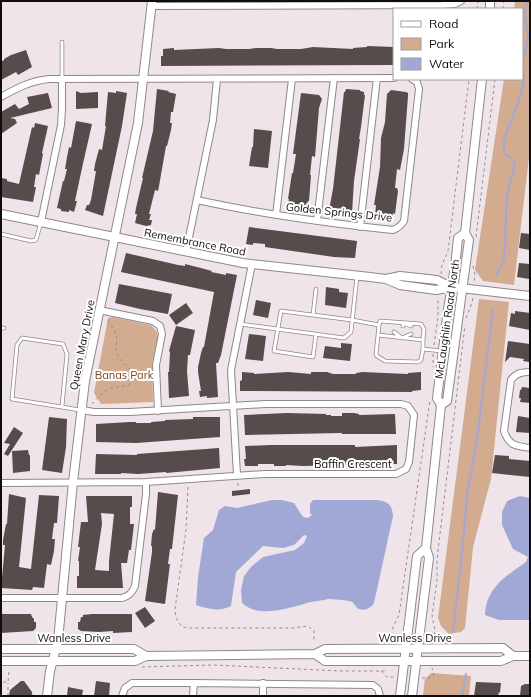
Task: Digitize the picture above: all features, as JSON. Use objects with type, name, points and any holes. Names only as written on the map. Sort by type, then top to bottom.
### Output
[{"type":"main road","name":"Queen Mary Drive","points":[[47,696],[56,649],[85,380],[138,123],[152,4]]},
{"type":"main road","name":"McLaughlin Road North","points":[[441,406],[447,400],[469,240],[465,233],[482,80]]},
{"type":"main road","name":"Remembrance Road","points":[[1,214],[252,264],[386,279],[400,276],[437,280],[452,287],[530,296]]},
{"type":"main road","name":"McLaughlin Road North","points":[[412,696],[429,558],[426,548],[441,406],[437,398],[458,238],[465,233]]},
{"type":"main road","name":"McLaughlin Road North","points":[[400,696],[417,556],[426,548]]},
{"type":"main road","name":"Wanless Drive","points":[[1,648],[134,649],[146,656]]},
{"type":"main road","name":"Wanless Drive","points":[[1,661],[134,661],[146,656],[315,654],[325,649],[503,648],[513,656]]},
{"type":"main road","name":"Wanless Drive","points":[[315,654],[324,661],[404,662],[501,661],[513,656],[530,656]]},
{"type":"street","points":[[152,4],[449,5],[461,1]]},
{"type":"street","points":[[276,215],[292,78]]},
{"type":"street","points":[[317,221],[334,78]]},
{"type":"street","points":[[360,227],[377,78]]},
{"type":"street","points":[[1,97],[22,85],[34,81],[49,79],[393,78]]},
{"type":"street","points":[[186,252],[213,120],[217,79]]},
{"type":"street","points":[[41,222],[61,121],[62,80]]},
{"type":"street","name":"Golden Springs Drive","points":[[197,200],[276,215],[360,227],[392,230],[401,226],[404,221],[420,89],[413,80]]},
{"type":"street","points":[[237,475],[231,370],[252,264]]},
{"type":"street","points":[[99,310],[153,322],[160,326],[162,334],[156,365],[158,411]]},
{"type":"street","points":[[530,372],[520,373],[511,380],[504,431],[506,438],[513,444],[530,448]]},
{"type":"street","name":"Baffin Crescent","points":[[1,483],[146,482],[265,474],[400,473],[406,469],[409,462],[414,415],[408,406],[401,404],[265,404],[158,411],[101,412],[82,410]]},
{"type":"street","points":[[1,598],[62,599],[128,597],[133,592],[135,586],[146,501],[146,482]]},
{"type":"street","points":[[122,696],[125,688],[132,683],[374,685],[378,689],[380,696]]},
{"type":"street","points":[[193,696],[194,683]]},
{"type":"street","points":[[263,696],[264,683]]},
{"type":"lane","points":[[62,42],[62,80]]},
{"type":"lane","points":[[1,234],[31,241],[36,240],[41,222]]},
{"type":"lane","points":[[240,324],[344,338],[351,332],[357,276]]},
{"type":"lane","points":[[313,315],[316,289]]},
{"type":"lane","points":[[316,334],[313,357],[274,351],[281,311],[379,324],[380,321],[411,326]]},
{"type":"lane","points":[[379,324],[376,356],[385,361],[418,362],[421,360],[423,349],[424,329],[421,324],[395,324]]},
{"type":"lane","points":[[394,332],[402,338]]},
{"type":"lane","points":[[402,333],[402,338]]},
{"type":"lane","points":[[402,338],[410,334]]},
{"type":"lane","points":[[378,335],[423,340]]},
{"type":"lane","points":[[62,406],[67,354],[63,344],[22,338],[17,345],[12,399],[82,410]]},
{"type":"lane","points":[[423,349],[443,351]]},
{"type":"path","points":[[441,273],[442,265],[448,251],[469,80]]},
{"type":"path","points":[[476,237],[495,80]]},
{"type":"path","points":[[473,263],[475,274],[474,281]]},
{"type":"path","points":[[433,370],[432,362],[438,317],[438,297]]},
{"type":"path","points":[[434,639],[435,630],[432,616],[437,580],[437,559],[466,319],[472,297]]},
{"type":"path","points":[[92,404],[97,398],[108,390],[129,385],[133,377],[132,373],[119,358],[116,350],[118,335],[107,319]]},
{"type":"path","points":[[390,640],[393,627],[399,615],[430,396]]},
{"type":"path","points":[[188,487],[186,530],[175,609],[176,618],[182,626],[190,628],[293,628],[308,626],[314,631],[314,642]]},
{"type":"path","points":[[142,667],[213,664],[341,671],[384,671]]},
{"type":"path","points":[[8,696],[9,667]]},
{"type":"path","points":[[422,678],[429,678],[434,675],[431,670]]},
{"type":"path","points":[[381,671],[388,677],[394,677]]},
{"type":"path","points":[[2,682],[8,682]]},
{"type":"green space","points":[[515,1],[530,1],[530,149],[514,285],[483,281],[475,270],[504,80],[523,80],[523,8],[514,8]]},
{"type":"green space","points":[[479,299],[509,302],[491,479],[473,547],[465,628],[461,632],[449,634],[441,626],[438,618]]},
{"type":"green space","name":"Banas Park","points":[[112,317],[151,325],[157,332],[158,337],[152,363],[153,402],[101,404],[94,393],[108,318]]},
{"type":"green space","points":[[431,673],[471,676],[469,696],[423,696],[425,679]]},
{"type":"water","points":[[520,496],[530,498],[530,620],[499,620],[485,615],[489,597],[498,584],[511,572],[526,562],[528,557],[513,549],[502,525],[502,512],[507,501]]},
{"type":"water","points":[[272,500],[282,500],[294,503],[303,517],[308,518],[312,515],[310,513],[310,504],[313,500],[378,500],[389,505],[392,509],[393,516],[374,603],[368,609],[361,610],[350,601],[328,599],[272,611],[248,608],[242,603],[241,590],[244,576],[251,567],[263,557],[295,550],[304,543],[307,536],[304,535],[294,545],[283,548],[263,546],[236,572],[231,606],[223,609],[214,609],[196,605],[198,577],[204,538],[213,530],[219,510],[225,506],[237,508]]},
{"type":"building","points":[[313,47],[353,49],[367,47],[393,47],[393,65],[161,66],[163,49],[301,49]]},
{"type":"building","points":[[26,50],[32,67],[18,75],[16,72],[1,80],[1,62],[11,55]]},
{"type":"building","points":[[157,89],[176,94],[173,112],[171,112],[171,130],[166,146],[158,191],[155,190],[149,214],[151,214],[149,220],[152,220],[151,225],[146,226],[135,223],[137,214],[135,214],[153,131]]},
{"type":"building","points":[[346,89],[360,90],[364,92],[365,95],[354,181],[352,213],[350,216],[331,213],[329,210],[333,189],[344,92]]},
{"type":"building","points":[[391,90],[408,93],[404,149],[400,170],[397,169],[395,188],[397,188],[398,191],[395,214],[393,213],[392,219],[375,217],[376,205],[374,205],[380,167],[381,138],[385,122],[387,94]]},
{"type":"building","points":[[76,91],[81,93],[98,92],[98,108],[76,109]]},
{"type":"building","points":[[116,91],[127,93],[122,126],[103,216],[85,210],[91,200],[96,171],[94,171],[95,164],[99,149],[102,150],[106,126],[108,92],[116,93]]},
{"type":"building","points":[[48,93],[52,108],[10,118],[15,119],[17,123],[1,134],[1,112],[15,104],[19,109],[29,104],[27,97]]},
{"type":"building","points":[[301,93],[319,95],[322,99],[319,108],[315,157],[312,156],[309,201],[307,206],[288,204],[296,154],[293,154]]},
{"type":"building","points":[[76,121],[92,124],[75,201],[77,201],[74,212],[69,210],[69,212],[61,211],[61,209],[57,208],[67,169],[65,169],[67,157],[69,147],[71,148]]},
{"type":"building","points":[[35,123],[48,126],[39,175],[36,174],[34,187],[36,187],[33,202],[1,197],[1,178],[19,184],[32,127],[34,128]]},
{"type":"building","points":[[254,129],[272,131],[268,168],[249,166],[253,147]]},
{"type":"building","points":[[249,227],[357,241],[355,258],[334,257],[265,247],[265,244],[246,244]]},
{"type":"building","points":[[521,233],[530,234],[530,250],[519,248]]},
{"type":"building","points":[[126,253],[178,265],[185,266],[185,264],[226,275],[226,273],[237,275],[221,355],[218,363],[216,363],[218,397],[200,397],[199,391],[201,391],[198,372],[214,292],[121,272]]},
{"type":"building","points":[[519,263],[530,264],[529,279],[517,277]]},
{"type":"building","points":[[119,284],[172,294],[168,314],[115,303]]},
{"type":"building","points":[[326,287],[339,289],[339,292],[348,293],[346,308],[325,305]]},
{"type":"building","points":[[256,300],[271,303],[268,318],[253,315]]},
{"type":"building","points":[[186,303],[193,313],[176,325],[169,315]]},
{"type":"building","points":[[515,311],[530,313],[530,330],[509,326],[511,313],[515,314]]},
{"type":"building","points":[[176,326],[195,330],[190,355],[188,355],[187,371],[189,396],[169,398],[169,351]]},
{"type":"building","points":[[249,334],[266,336],[263,361],[245,359]]},
{"type":"building","points":[[508,341],[530,344],[529,362],[523,361],[524,359],[510,357],[505,362]]},
{"type":"building","points":[[341,343],[352,344],[350,361],[323,358],[325,346],[341,348]]},
{"type":"building","points":[[242,372],[254,374],[288,372],[311,374],[311,372],[327,372],[333,374],[356,374],[362,372],[408,374],[421,372],[421,390],[412,392],[240,391]]},
{"type":"building","points":[[522,387],[530,388],[530,403],[520,402],[520,390]]},
{"type":"building","points":[[287,413],[326,414],[331,416],[342,416],[342,413],[354,413],[359,415],[395,414],[396,434],[342,433],[245,435],[244,415]]},
{"type":"building","points":[[518,416],[530,418],[530,433],[516,432]]},
{"type":"building","points":[[49,417],[67,419],[66,447],[62,473],[42,470]]},
{"type":"building","points":[[193,417],[220,417],[220,437],[136,443],[96,442],[96,424],[130,422],[151,423],[165,420],[193,419]]},
{"type":"building","points":[[14,427],[23,433],[8,456],[4,454],[10,444],[4,443]]},
{"type":"building","points":[[355,445],[355,447],[397,445],[397,464],[388,464],[383,466],[371,466],[371,463],[355,463],[355,465],[274,466],[274,464],[258,464],[258,466],[245,466],[245,446]]},
{"type":"building","points":[[219,448],[220,468],[166,473],[95,474],[96,454],[137,455]]},
{"type":"building","points":[[28,450],[30,455],[30,471],[13,473],[12,451]]},
{"type":"building","points":[[495,455],[509,456],[509,459],[530,461],[530,477],[492,473]]},
{"type":"building","points":[[250,489],[250,494],[232,496],[232,491]]},
{"type":"building","points":[[158,492],[178,495],[172,549],[170,549],[168,564],[170,564],[165,604],[145,601],[152,552],[152,534],[154,529],[155,530]]},
{"type":"building","points":[[9,494],[26,498],[19,567],[31,569],[39,495],[59,496],[57,523],[54,523],[52,539],[55,539],[54,551],[51,565],[47,564],[44,588],[33,587],[32,590],[1,588],[5,545],[3,545],[3,540],[7,524]]},
{"type":"building","points":[[86,496],[132,496],[132,507],[130,507],[130,524],[134,524],[131,550],[129,550],[127,563],[121,563],[123,588],[77,588],[80,547],[78,547],[81,522],[88,522]],"holes":[[[101,513],[114,514],[109,571],[95,570],[102,524]]]},
{"type":"building","points":[[145,607],[155,621],[145,628],[135,613]]},
{"type":"building","points":[[1,614],[31,614],[34,622],[36,622],[36,628],[33,631],[1,633]]},
{"type":"building","points":[[132,614],[132,632],[113,633],[113,631],[81,631],[78,629],[78,622],[80,622],[81,617],[83,617],[83,615]]},
{"type":"building","points":[[21,681],[24,681],[32,692],[32,696],[9,696],[10,690]]},
{"type":"building","points":[[96,681],[110,683],[109,696],[94,696]]},
{"type":"building","points":[[476,682],[501,683],[500,693],[499,692],[498,696],[474,696]]},
{"type":"building","points":[[530,684],[530,696],[520,696],[521,686]]},
{"type":"building","points":[[68,687],[83,690],[82,696],[67,696]]},
{"type":"waterway","points":[[523,59],[528,38],[525,18],[525,9],[528,1]]},
{"type":"waterway","points":[[497,276],[504,259],[507,195],[515,164],[511,158],[504,154],[504,140],[520,97],[524,81],[523,74]]},
{"type":"waterway","points":[[453,632],[467,494],[477,440],[493,309]]},
{"type":"waterway","points":[[462,696],[466,674]]}]
